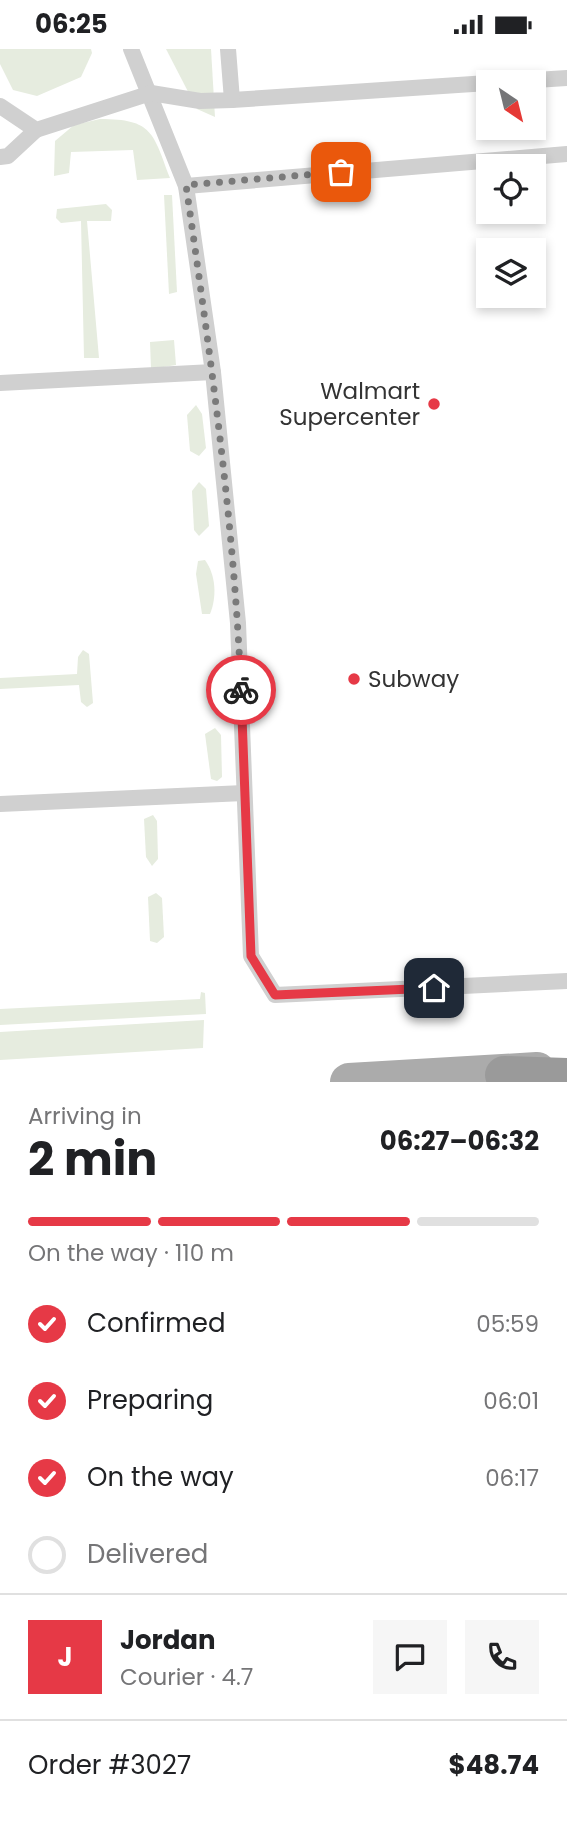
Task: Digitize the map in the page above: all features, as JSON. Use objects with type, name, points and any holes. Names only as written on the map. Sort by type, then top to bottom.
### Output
[{"type":"highway","points":[[504,1075],[567,1077]]},
{"type":"main road","points":[[349,1082],[504,1075],[567,1068]]},
{"type":"lane","points":[[131,49],[186,185],[213,372],[238,623],[251,956],[275,995],[567,981]]},
{"type":"lane","points":[[228,49],[232,100]]},
{"type":"lane","points":[[546,79],[567,78]]},
{"type":"lane","points":[[0,157],[8,156],[36,131],[151,93],[200,101],[476,84]]},
{"type":"lane","points":[[0,106],[36,131]]},
{"type":"lane","points":[[186,185],[567,154]]},
{"type":"lane","points":[[0,383],[213,372]]},
{"type":"lane","points":[[0,804],[244,793]]},
{"type":"shaded area","points":[[0,49],[91,49],[92,53],[81,77],[37,96],[13,90],[0,64]]},
{"type":"shaded area","points":[[166,49],[211,49],[215,117],[197,109]]},
{"type":"shaded area","points":[[100,119],[131,122],[141,126],[154,140],[170,178],[137,180],[133,150],[71,152],[69,173],[54,176],[55,141],[74,125]]},
{"type":"shaded area","points":[[164,195],[172,195],[177,292],[169,294]]},
{"type":"shaded area","points":[[106,204],[112,210],[111,221],[87,221],[99,358],[84,358],[81,221],[61,223],[56,218],[57,209]]},
{"type":"shaded area","points":[[174,340],[176,365],[151,369],[150,342]]},
{"type":"shaded area","points":[[196,405],[202,414],[206,448],[199,456],[190,451],[187,415]]},
{"type":"shaded area","points":[[199,482],[206,489],[209,526],[199,536],[194,530],[192,491]]},
{"type":"shaded area","points":[[205,560],[214,586],[214,601],[210,614],[202,614],[196,574],[198,561]]},
{"type":"shaded area","points":[[83,650],[89,654],[93,703],[87,707],[81,702],[79,685],[0,689],[0,678],[77,674],[78,657]]},
{"type":"shaded area","points":[[215,728],[221,735],[222,777],[217,781],[211,779],[205,734]]},
{"type":"shaded area","points":[[153,815],[157,821],[158,859],[152,866],[146,857],[144,819]]},
{"type":"shaded area","points":[[156,893],[162,898],[164,937],[157,943],[150,941],[148,897]]},
{"type":"shaded area","points":[[201,992],[205,993],[206,1014],[0,1025],[0,1009],[200,999]]},
{"type":"shaded area","points":[[204,1020],[203,1048],[0,1060],[0,1032]]},
{"type":"way so far","points":[[241,690],[238,623],[213,372],[186,185],[341,172]]},
{"type":"place","name":"Walmart Supercenter","points":[[434,404]]},
{"type":"place","name":"Subway","points":[[354,679]]},
{"type":"route","points":[[241,690],[245,875],[251,956],[275,995],[434,988]]}]
